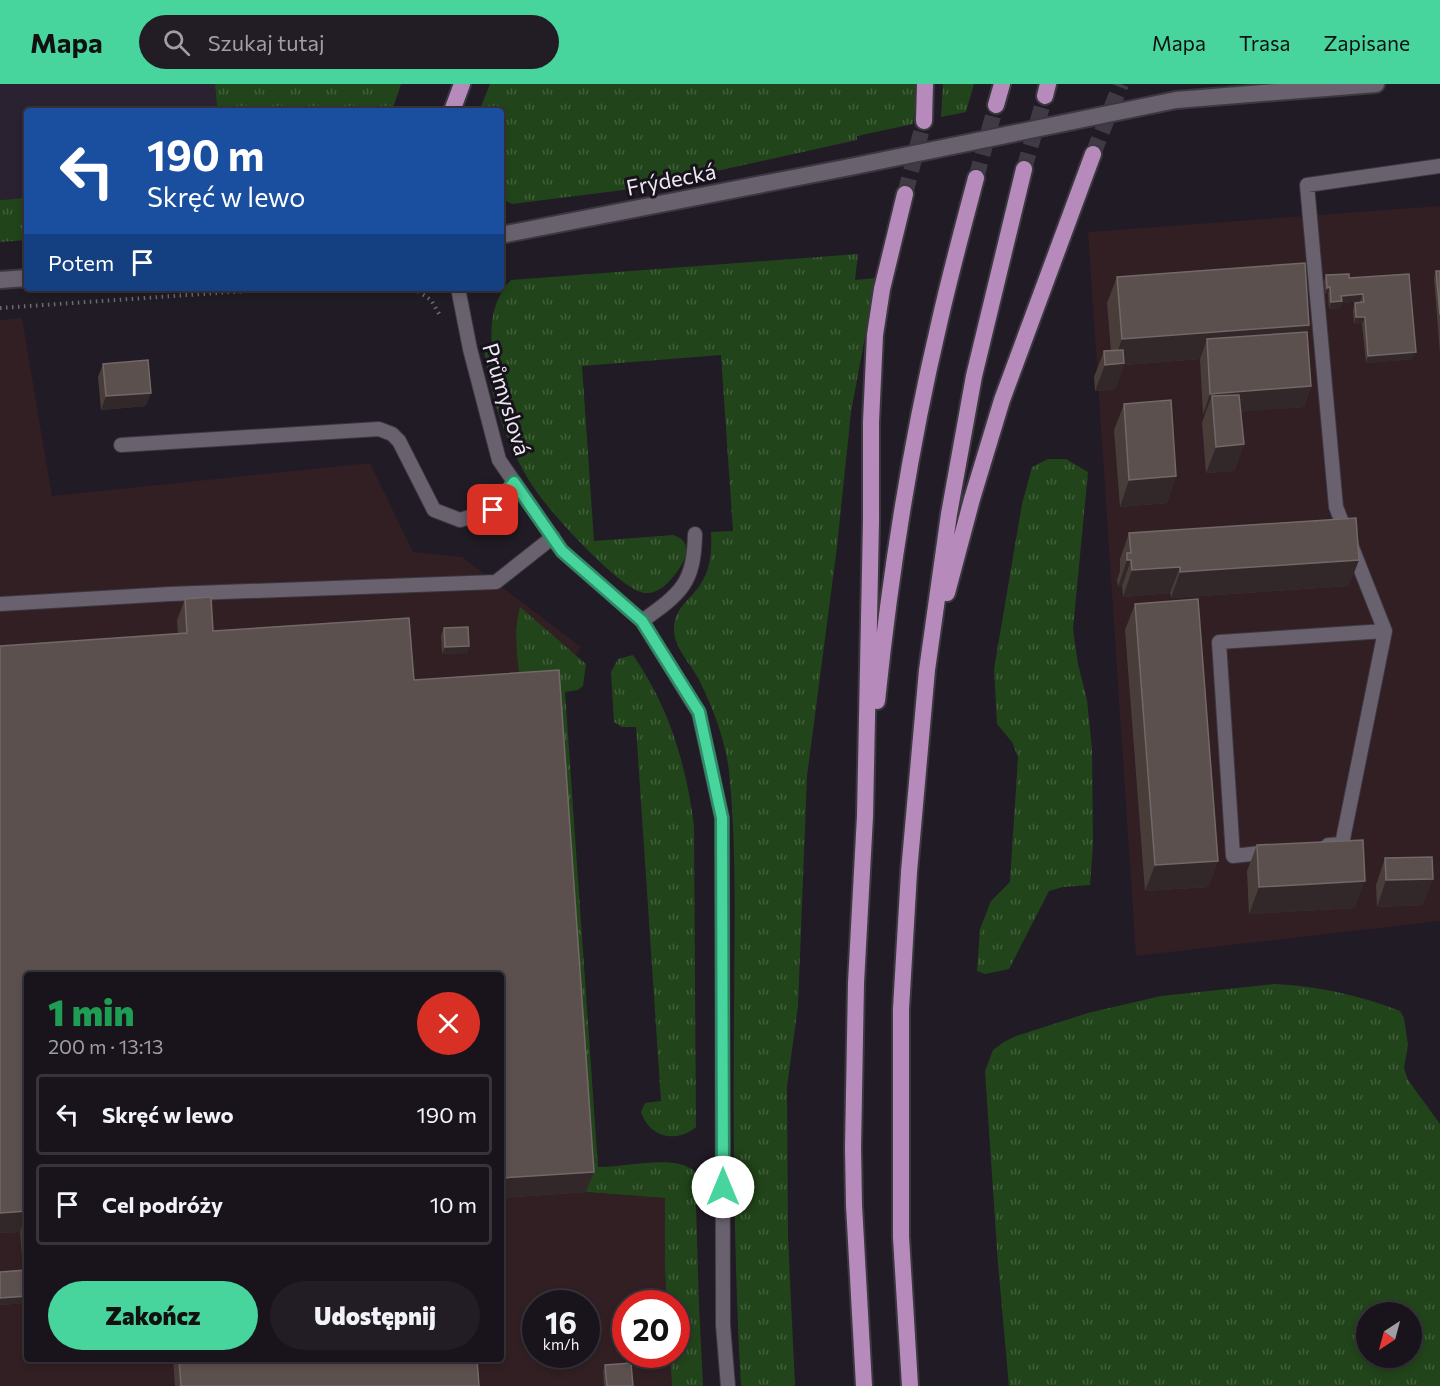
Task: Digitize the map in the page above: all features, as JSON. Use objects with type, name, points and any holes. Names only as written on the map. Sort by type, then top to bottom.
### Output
[{"type":"highway","points":[[454,108],[462,84]]},
{"type":"highway","points":[[924,121],[925,84]]},
{"type":"highway","points":[[996,105],[1002,84]]},
{"type":"highway","points":[[927,670],[972,499],[1002,400],[1093,154]]},
{"type":"highway","points":[[910,1386],[901,1237],[901,1009],[909,872],[927,670],[949,514],[974,376],[1024,169]]},
{"type":"highway","points":[[865,816],[883,650],[907,486],[938,325],[976,178]]},
{"type":"highway","points":[[864,1386],[853,1148],[856,983],[865,816],[871,422],[875,335],[882,289],[905,194]]},
{"type":"main road","name":"Frýdecká","points":[[504,234],[1176,100],[1376,84]]},
{"type":"main road","points":[[0,280],[24,278]]},
{"type":"lane","points":[[1309,847],[1342,844],[1385,631],[1336,507],[1307,185],[1440,166]]},
{"type":"lane","name":"Průmyslová","points":[[459,291],[464,323],[500,460],[562,551],[642,621],[699,712],[722,818],[723,1325],[728,1386]]},
{"type":"lane","points":[[121,445],[379,429],[392,434],[399,441],[434,510],[460,520],[493,510],[514,482]]},
{"type":"lane","points":[[642,621],[683,588],[694,558],[695,534]]},
{"type":"lane","points":[[0,604],[170,594],[495,582],[553,537]]},
{"type":"lane","points":[[1287,850],[1233,856],[1219,642],[1385,631]]},
{"type":"path","points":[[0,308],[246,291]]},
{"type":"path","points":[[418,291],[431,300],[446,325],[464,323]]},
{"type":"shaded area","points":[[0,84],[215,84],[217,107],[24,108],[24,198],[0,200]]},
{"type":"shaded area","points":[[1440,206],[1440,921],[1136,956],[1088,232]]},
{"type":"shaded area","points":[[22,318],[52,496],[370,463],[413,552],[462,557],[581,647],[552,690],[586,1192],[665,1198],[666,1290],[612,1290],[612,1368],[671,1368],[672,1386],[0,1386],[0,320]]},
{"type":"green space","points":[[215,84],[401,84],[393,108],[207,108],[217,107]]},
{"type":"green space","points":[[490,84],[915,84],[916,99],[913,124],[857,136],[857,140],[639,188],[512,204],[504,200],[504,108],[480,108]]},
{"type":"green space","points":[[943,84],[974,84],[966,112],[941,117]]},
{"type":"green space","points":[[24,198],[24,240],[0,242],[0,200]]},
{"type":"green space","points":[[858,254],[855,280],[876,278],[851,412],[837,547],[807,776],[798,1006],[787,1087],[788,1237],[795,1386],[741,1386],[734,1202],[734,870],[729,769],[715,715],[698,678],[679,649],[674,630],[679,610],[700,585],[709,566],[711,532],[733,531],[721,355],[582,366],[594,541],[673,535],[685,543],[686,555],[670,581],[657,591],[645,593],[635,589],[606,568],[550,509],[523,470],[508,439],[491,385],[484,351],[492,350],[491,331],[496,304],[511,280]]},
{"type":"green space","points":[[1048,459],[1066,459],[1088,472],[1073,629],[1078,664],[1087,700],[1092,749],[1093,845],[1090,885],[1063,887],[1049,891],[1009,969],[985,974],[977,971],[980,929],[991,901],[1010,882],[1018,757],[1012,742],[997,724],[994,669],[1022,504],[1032,467]]},
{"type":"green space","points":[[520,607],[586,664],[583,686],[578,690],[565,692],[598,1167],[663,1162],[686,1166],[695,1172],[703,1386],[672,1386],[671,1368],[690,1368],[690,1290],[666,1290],[665,1198],[586,1192],[552,690],[521,692],[516,639]]},
{"type":"green space","points":[[633,655],[657,695],[674,736],[686,780],[694,826],[696,1127],[680,1135],[672,1136],[664,1135],[650,1127],[641,1112],[645,1103],[661,1101],[636,727],[622,727],[614,722],[611,672],[618,659]]},
{"type":"green space","points":[[1274,984],[1338,992],[1400,1011],[1404,1018],[1408,1045],[1404,1068],[1408,1080],[1440,1124],[1440,1386],[1009,1386],[985,1071],[993,1050],[1004,1042],[1088,1013],[1161,996]]},
{"type":"building","points":[[1305,263],[1309,325],[1122,339],[1117,277]]},
{"type":"building","points":[[1436,271],[1440,271],[1440,315]]},
{"type":"building","points":[[1349,274],[1349,278],[1409,274],[1416,352],[1368,356],[1365,317],[1356,317],[1355,303],[1364,302],[1363,294],[1341,296],[1342,301],[1331,302],[1330,287],[1327,288],[1326,275]]},
{"type":"building","points":[[1307,332],[1311,386],[1210,394],[1207,339]]},
{"type":"building","points":[[1123,350],[1124,363],[1105,365],[1104,351]]},
{"type":"building","points":[[148,360],[151,393],[106,396],[103,364]]},
{"type":"building","points":[[1239,395],[1244,444],[1216,447],[1212,396]]},
{"type":"building","points":[[1171,400],[1176,476],[1129,480],[1124,404]]},
{"type":"building","points":[[1356,518],[1359,560],[1180,572],[1180,567],[1132,570],[1131,560],[1127,560],[1127,553],[1131,553],[1129,533]]},
{"type":"building","points":[[211,597],[213,631],[409,618],[414,680],[559,670],[594,1172],[504,1178],[504,972],[24,972],[24,1211],[0,1213],[0,646],[187,633],[185,599]]},
{"type":"building","points":[[1198,599],[1218,861],[1155,865],[1135,604]]},
{"type":"building","points":[[468,627],[469,646],[445,647],[444,628]]},
{"type":"building","points":[[1363,840],[1365,881],[1259,887],[1257,845]]},
{"type":"building","points":[[1432,857],[1433,879],[1386,880],[1385,858]]},
{"type":"building","points":[[24,1270],[24,1296],[0,1298],[0,1272]]},
{"type":"building","points":[[179,1362],[477,1362],[479,1386],[181,1386]]},
{"type":"building","points":[[612,1364],[612,1368],[631,1368],[633,1386],[607,1386],[605,1365]]},
{"type":"tunnel","points":[[1093,154],[1121,84]]},
{"type":"tunnel","points":[[1024,169],[1045,96]]},
{"type":"tunnel","points":[[976,178],[996,105]]},
{"type":"tunnel","points":[[905,194],[924,121]]},
{"type":"route","points":[[493,510],[514,482],[562,551],[642,621],[699,712],[722,818],[723,1187]]}]
